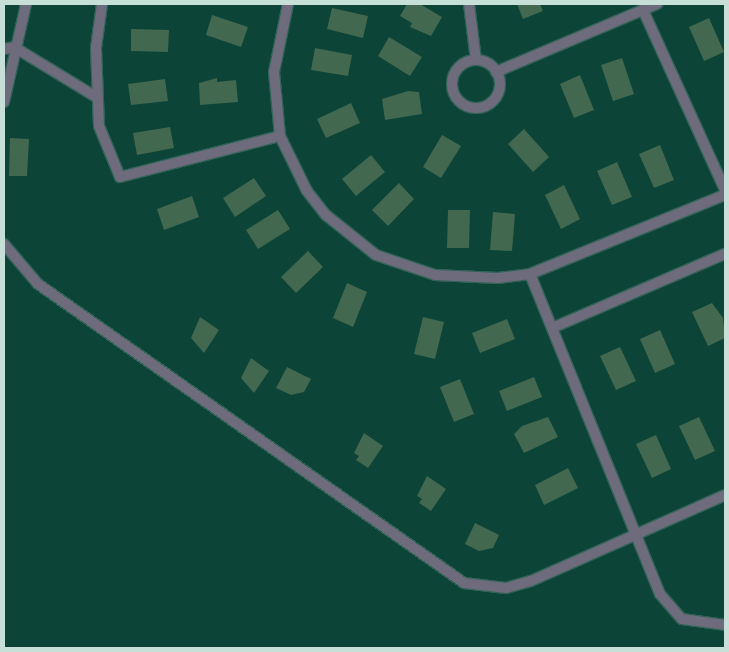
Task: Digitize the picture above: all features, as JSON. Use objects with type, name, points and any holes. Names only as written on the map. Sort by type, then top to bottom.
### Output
[{"type":"street","points":[[4,102],[9,48],[26,4]]},
{"type":"street","points":[[102,4],[96,48],[99,126],[120,177],[280,136]]},
{"type":"street","points":[[288,4],[274,72],[280,136],[291,163],[321,209],[348,236],[376,255],[435,275],[498,278],[530,274],[725,195]]},
{"type":"street","points":[[469,4],[476,60]]},
{"type":"street","points":[[496,72],[657,4]]},
{"type":"street","points":[[643,10],[725,190]]},
{"type":"street","points":[[9,48],[98,98]]},
{"type":"street","points":[[476,60],[496,72],[499,88],[492,101],[479,107],[464,104],[454,94],[452,78],[461,65],[476,60]]},
{"type":"street","points":[[4,244],[38,284],[464,583],[506,588],[637,538],[725,495]]},
{"type":"street","points":[[552,328],[725,254]]},
{"type":"street","points":[[530,274],[637,538],[670,607],[682,619],[725,625]]},
{"type":"building","points":[[407,4],[420,4],[442,17],[431,36],[410,27],[412,23],[400,16]]},
{"type":"building","points":[[517,4],[540,4],[543,11],[523,19]]},
{"type":"building","points":[[332,8],[368,16],[363,38],[327,29]]},
{"type":"building","points":[[212,15],[248,27],[241,47],[206,35]]},
{"type":"building","points":[[709,18],[724,52],[704,61],[689,27]]},
{"type":"building","points":[[131,29],[169,30],[168,52],[131,51]]},
{"type":"building","points":[[389,37],[422,57],[410,76],[378,56]]},
{"type":"building","points":[[315,48],[352,55],[348,76],[311,70]]},
{"type":"building","points":[[622,58],[634,94],[613,101],[601,65]]},
{"type":"building","points":[[580,75],[594,110],[574,118],[560,84]]},
{"type":"building","points":[[217,78],[217,82],[236,80],[238,102],[200,105],[199,83]]},
{"type":"building","points":[[165,79],[168,101],[131,105],[128,84]]},
{"type":"building","points":[[408,91],[419,92],[422,114],[385,120],[382,99]]},
{"type":"building","points":[[351,103],[360,123],[326,138],[317,119]]},
{"type":"building","points":[[170,127],[174,148],[137,155],[133,133]]},
{"type":"building","points":[[524,129],[549,157],[533,172],[508,144]]},
{"type":"building","points":[[442,135],[461,146],[441,178],[423,167]]},
{"type":"building","points":[[10,138],[29,139],[27,176],[9,176]]},
{"type":"building","points":[[660,145],[674,180],[654,188],[639,154]]},
{"type":"building","points":[[371,155],[385,172],[356,196],[342,179]]},
{"type":"building","points":[[617,162],[632,197],[612,205],[597,171]]},
{"type":"building","points":[[254,178],[266,196],[235,217],[223,198]]},
{"type":"building","points":[[399,183],[414,199],[388,226],[372,210]]},
{"type":"building","points":[[564,185],[580,219],[561,229],[545,195]]},
{"type":"building","points":[[192,196],[199,217],[164,230],[157,209]]},
{"type":"building","points":[[278,210],[290,229],[258,249],[246,230]]},
{"type":"building","points":[[448,210],[470,210],[469,248],[447,248]]},
{"type":"building","points":[[493,212],[515,214],[512,251],[490,250]]},
{"type":"building","points":[[308,251],[323,267],[296,293],[281,277]]},
{"type":"building","points":[[347,283],[367,292],[353,327],[333,318]]},
{"type":"building","points":[[712,303],[723,318],[725,338],[708,346],[692,312]]},
{"type":"building","points":[[200,317],[219,330],[204,353],[191,338]]},
{"type":"building","points":[[423,317],[444,322],[435,359],[414,354]]},
{"type":"building","points":[[507,319],[515,339],[480,353],[472,333]]},
{"type":"building","points":[[660,330],[675,364],[655,373],[640,339]]},
{"type":"building","points":[[620,347],[636,381],[616,390],[600,356]]},
{"type":"building","points":[[251,358],[269,371],[254,393],[241,378]]},
{"type":"building","points":[[287,367],[311,379],[304,392],[291,395],[276,388]]},
{"type":"building","points":[[534,377],[542,397],[507,411],[499,391]]},
{"type":"building","points":[[460,379],[474,414],[454,422],[440,387]]},
{"type":"building","points":[[548,417],[558,437],[524,453],[514,434],[522,426]]},
{"type":"building","points":[[699,417],[715,451],[695,460],[679,426]]},
{"type":"building","points":[[364,433],[383,446],[368,468],[356,460],[359,456],[354,453]]},
{"type":"building","points":[[656,435],[671,469],[652,478],[636,444]]},
{"type":"building","points":[[568,468],[578,488],[544,505],[535,485]]},
{"type":"building","points":[[427,476],[446,489],[431,511],[419,503],[422,499],[417,496]]},
{"type":"building","points":[[475,523],[499,535],[493,548],[479,551],[465,544]]}]
